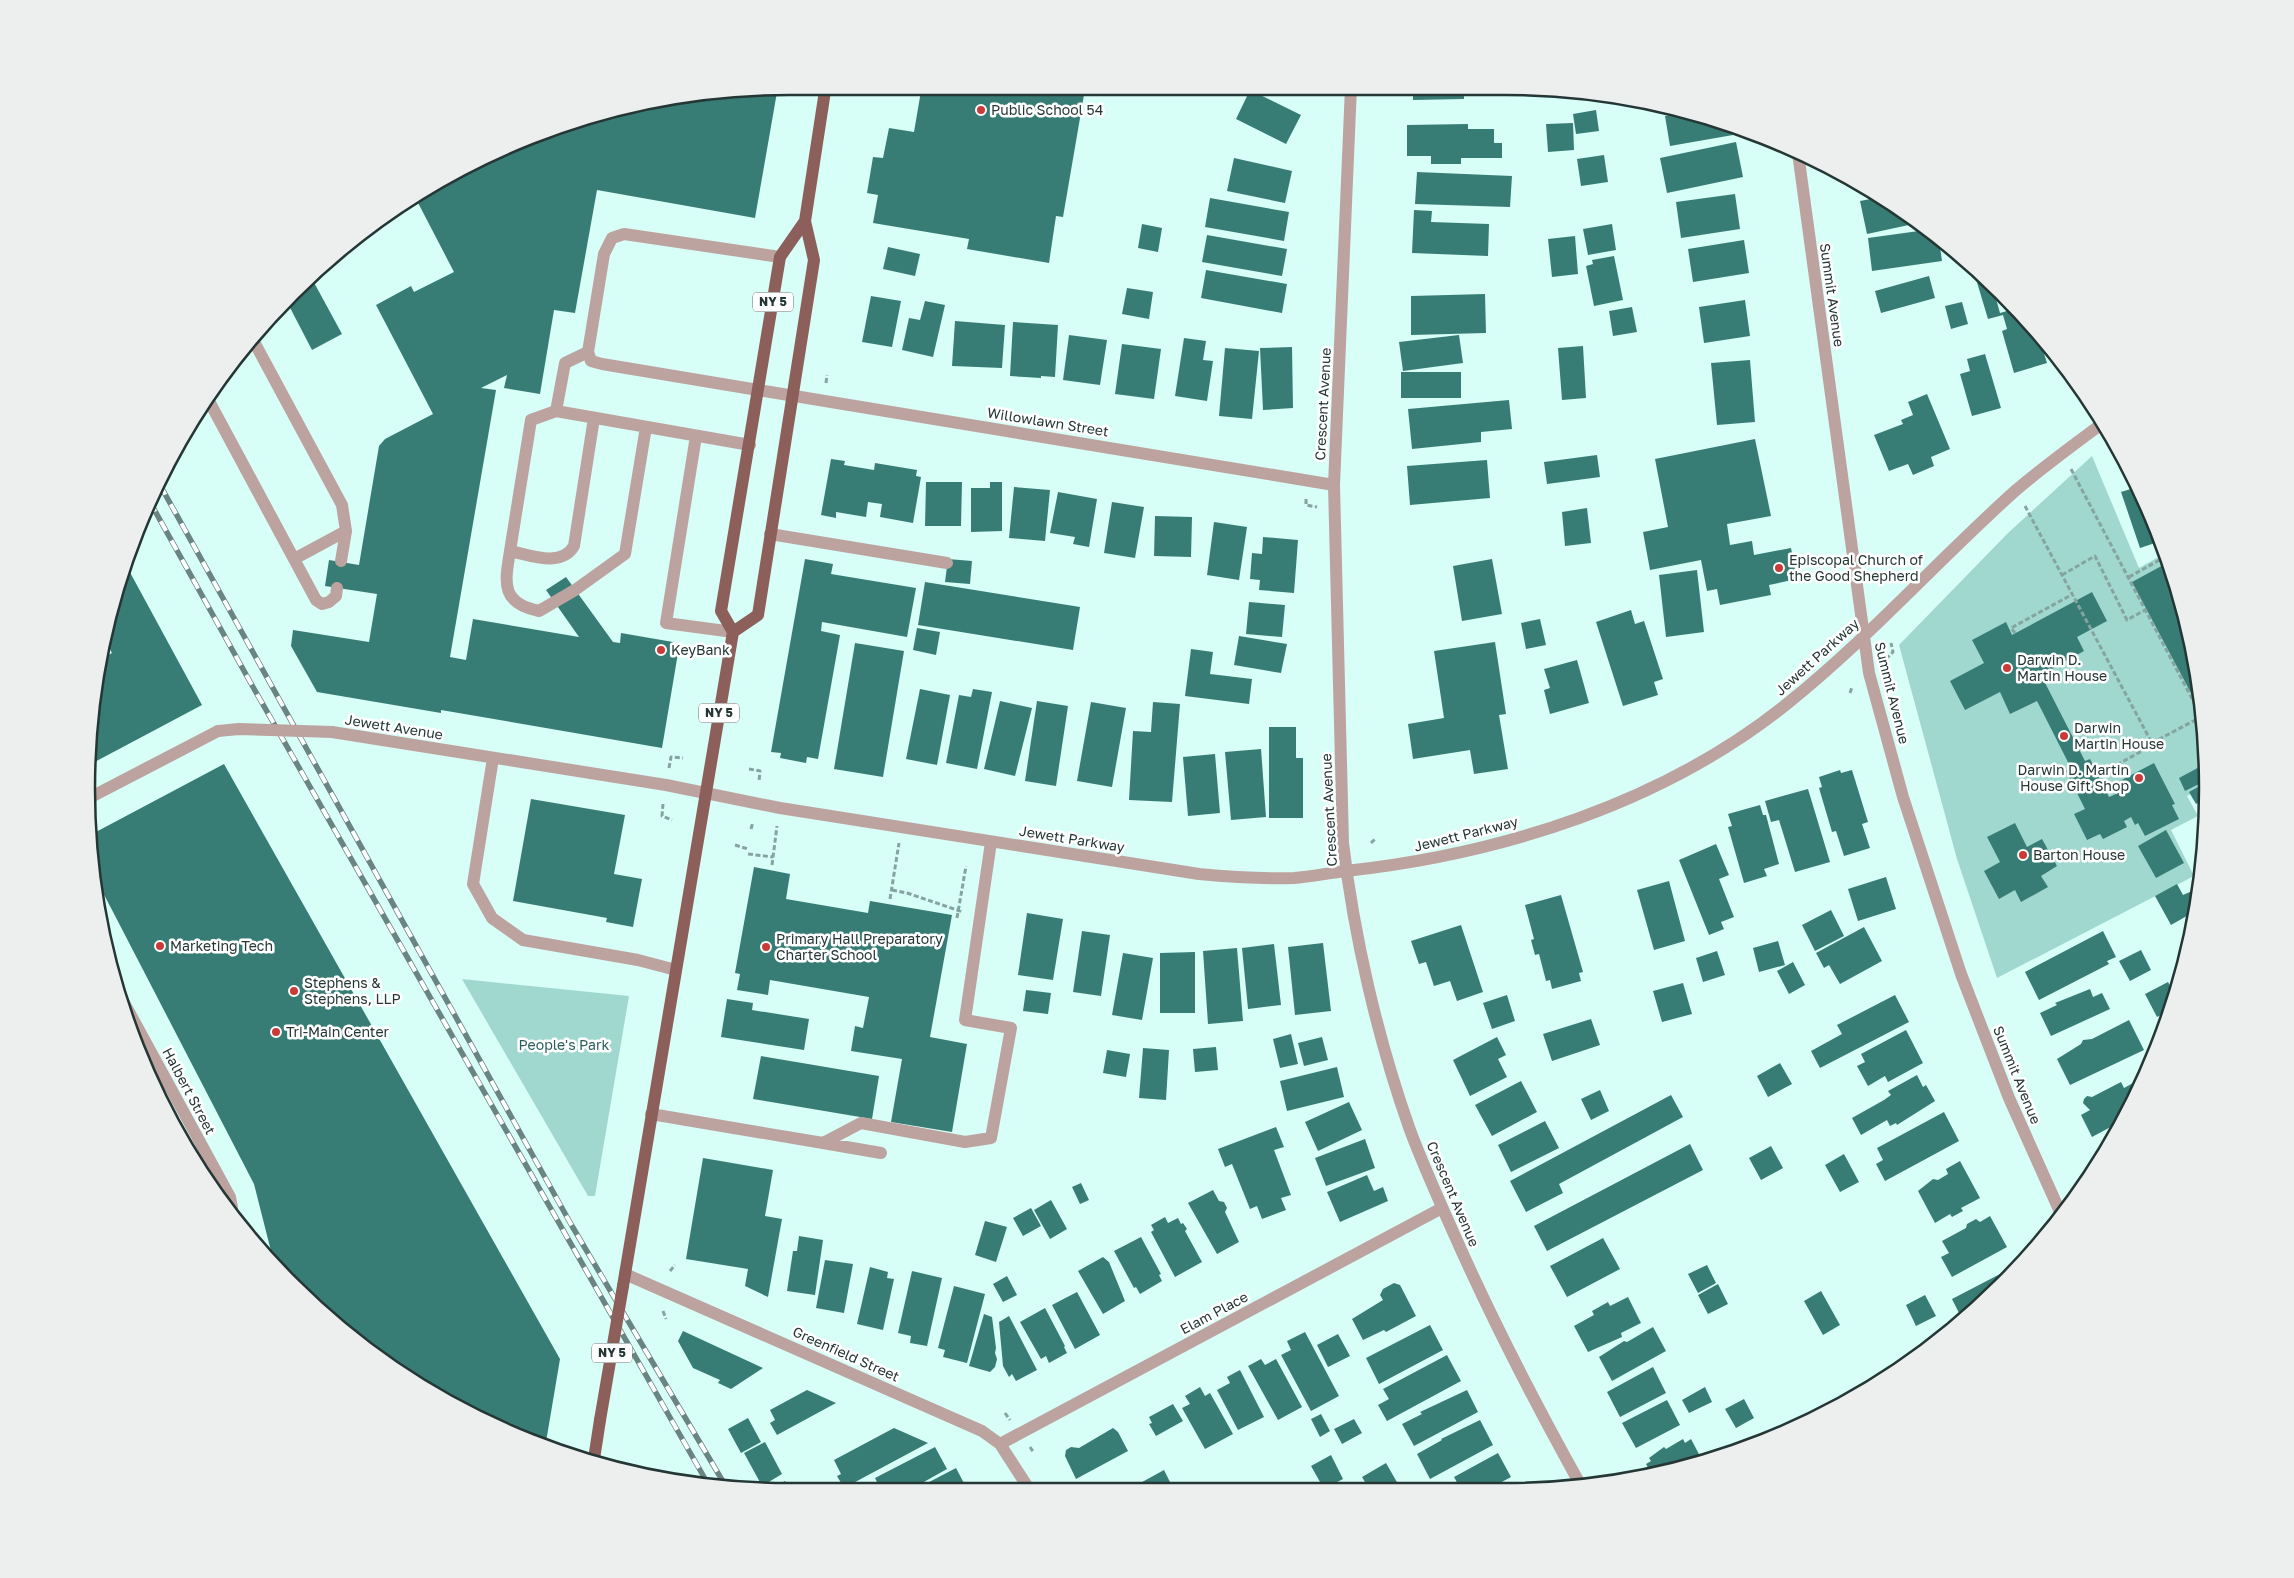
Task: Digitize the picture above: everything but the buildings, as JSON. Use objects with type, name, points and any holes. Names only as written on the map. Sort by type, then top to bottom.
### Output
[{"type":"main road","name":"NY 5","points":[[732,632],[758,615],[814,260],[805,221],[824,95]]},
{"type":"main road","name":"NY 5","points":[[595,1455],[732,632],[721,611],[780,257],[805,221]]},
{"type":"street","name":"Crescent Avenue","points":[[1351,95],[1334,485],[1343,843],[1347,871],[1362,960],[1392,1075],[1410,1129],[1442,1208],[1476,1283],[1550,1431],[1577,1479]]},
{"type":"street","name":"Summit Avenue","points":[[1799,161],[1869,673],[1903,797],[1949,939],[2009,1098],[2058,1208]]},
{"type":"street","points":[[556,411],[565,363],[588,352],[604,254],[612,238],[624,234],[780,257]]},
{"type":"street","points":[[256,345],[342,505],[346,531],[342,561]]},
{"type":"street","name":"Willowlawn Street","points":[[588,352],[592,360],[602,364],[1334,485]]},
{"type":"street","points":[[211,405],[316,600],[322,604],[329,602],[336,596],[337,588]]},
{"type":"street","points":[[646,427],[624,554],[569,594],[539,611],[515,602],[505,585],[532,420],[556,411],[750,445]]},
{"type":"street","points":[[510,551],[555,560],[569,555],[574,546],[594,418]]},
{"type":"street","name":"Jewett Parkway","points":[[705,794],[764,806],[991,842],[1199,874],[1242,878],[1296,878],[1418,862],[1532,833],[1579,818],[1668,780],[1751,731],[1788,703],[1863,637],[2017,490],[2097,427]]},
{"type":"street","points":[[696,436],[666,623],[732,632]]},
{"type":"street","points":[[294,559],[346,531]]},
{"type":"street","points":[[770,534],[947,563]]},
{"type":"street","name":"Jewett Avenue","points":[[95,795],[218,731],[239,729],[332,732],[666,785],[705,794]]},
{"type":"street","points":[[493,758],[473,884],[492,918],[523,940],[638,960],[676,970]]},
{"type":"street","points":[[823,1143],[861,1123],[965,1142],[991,1138],[1011,1028],[965,1020],[991,842]]},
{"type":"street","name":"Halbert Street","points":[[141,1036],[216,1180],[230,1197],[231,1201]]},
{"type":"street","points":[[652,1114],[881,1153]]},
{"type":"street","name":"Elam Place","points":[[1000,1444],[1442,1208]]},
{"type":"street","name":"Greenfield Street","points":[[624,1280],[982,1431],[1000,1444],[1025,1483]]},
{"type":"path","points":[[826,383],[827,375]]},
{"type":"path","points":[[2062,453],[2193,701]]},
{"type":"path","points":[[2017,490],[2152,743]]},
{"type":"path","points":[[1306,498],[1306,505],[1315,506]]},
{"type":"path","points":[[2062,575],[2095,556],[2127,620],[2146,610]]},
{"type":"path","points":[[2129,577],[2160,560]]},
{"type":"path","points":[[1881,586],[1882,580]]},
{"type":"path","points":[[2015,633],[2011,628],[2073,594]]},
{"type":"path","points":[[1886,658],[1893,652],[1891,642]]},
{"type":"path","points":[[1850,693],[1852,687]]},
{"type":"path","points":[[2098,775],[2195,719]]},
{"type":"path","points":[[669,771],[671,756],[683,758]]},
{"type":"path","points":[[749,769],[760,771],[759,781]]},
{"type":"path","points":[[663,804],[662,816],[672,820]]},
{"type":"path","points":[[751,830],[753,822]]},
{"type":"path","points":[[772,865],[778,824]]},
{"type":"path","points":[[1371,842],[1376,838]]},
{"type":"path","points":[[735,845],[748,849]]},
{"type":"path","points":[[890,900],[898,846]]},
{"type":"path","points":[[748,854],[773,857]]},
{"type":"path","points":[[957,918],[966,866]]},
{"type":"path","points":[[892,890],[907,893],[959,911]]},
{"type":"path","points":[[670,1271],[675,1265]]},
{"type":"path","points":[[663,1310],[666,1319]]},
{"type":"path","points":[[1004,1412],[1010,1420]]},
{"type":"green space","points":[[2092,456],[2139,568],[2159,557],[2162,566],[2186,654],[2198,744],[2199,789],[2187,796],[2198,816],[2171,830],[2193,876],[1997,978],[1957,859],[1899,645],[2008,533]]},
{"type":"green space","name":"People's Park","points":[[462,979],[629,996],[595,1196],[588,1196]]},
{"type":"railway","points":[[163,491],[572,1226],[722,1480]]},
{"type":"railway","points":[[154,510],[253,687],[704,1478]]},
{"type":"place","name":"Public School 54","points":[[981,110]]},
{"type":"place","name":"Episcopal Church of the Good Shepherd","points":[[1779,568]]},
{"type":"place","name":"KeyBank","points":[[661,650]]},
{"type":"place","name":"Darwin D. Martin House","points":[[2007,668]]},
{"type":"place","name":"Darwin Martin House","points":[[2064,736]]},
{"type":"place","name":"Darwin D. Martin House Gift Shop","points":[[2139,778]]},
{"type":"place","name":"Barton House","points":[[2023,855]]},
{"type":"place","name":"Marketing Tech","points":[[160,946]]},
{"type":"place","name":"Primary Hall Preparatory Charter School","points":[[766,947]]},
{"type":"place","name":"Stephens & Stephens, LLP","points":[[294,991]]},
{"type":"place","name":"Tri-Main Center","points":[[276,1032]]}]
